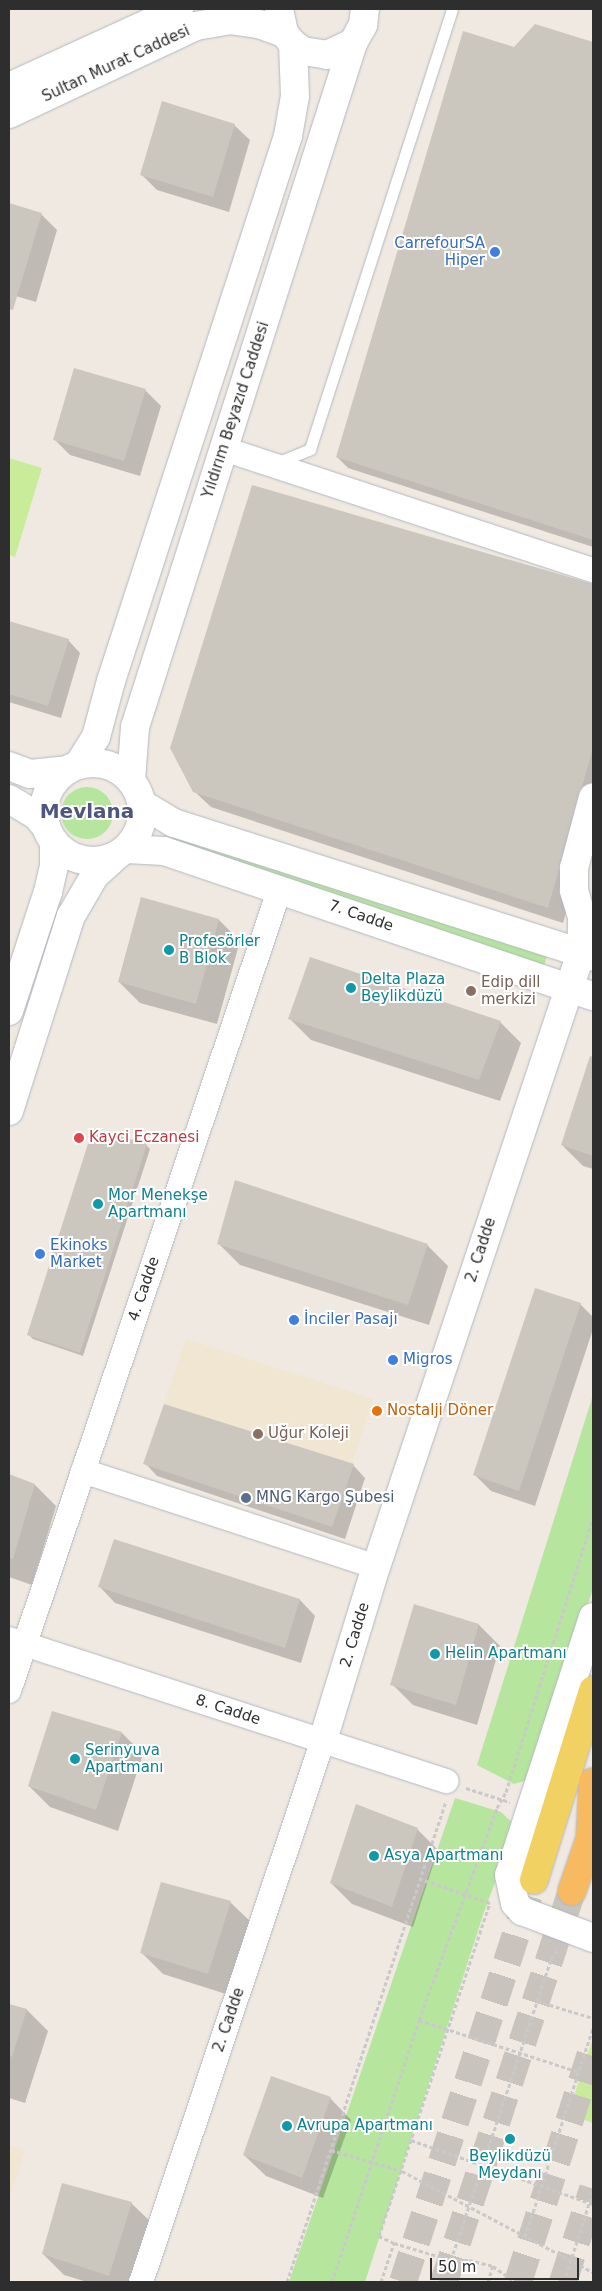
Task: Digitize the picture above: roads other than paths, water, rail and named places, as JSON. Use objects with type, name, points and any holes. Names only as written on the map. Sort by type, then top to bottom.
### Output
[{"type":"highway","points":[[572,1891],[591,1835],[593,1782]]},
{"type":"main road","name":"Sultan Murat Caddesi","points":[[9,87],[179,9]]},
{"type":"main road","name":"Yıldırım Beyazıd Caddesi","points":[[137,792],[135,727],[353,43],[364,25],[366,10]]},
{"type":"main road","name":"Sultan Murat Caddesi","points":[[9,114],[196,26],[229,20],[285,28],[303,51],[327,55],[353,43]]},
{"type":"main road","points":[[9,1011],[48,892],[54,865],[50,834],[44,810],[47,794],[55,780],[73,767],[96,737],[114,672],[288,136],[295,96],[285,28]]},
{"type":"main road","points":[[9,766],[30,774],[108,764],[137,792],[140,828],[121,852],[95,875],[71,916],[9,1111]]},
{"type":"main road","name":"7. Cadde","points":[[137,792],[174,824],[587,955]]},
{"type":"main road","points":[[587,955],[582,917],[574,890],[574,868],[593,797]]},
{"type":"main road","points":[[9,799],[36,815],[50,834],[76,858],[103,861],[121,852]]},
{"type":"main road","name":"7. Cadde","points":[[121,852],[164,851],[280,888],[593,996]]},
{"type":"main road","name":"2. Cadde","points":[[323,1740],[376,1566],[567,987],[587,955]]},
{"type":"main road","points":[[582,1934],[522,1911],[510,1889],[509,1875],[593,1617]]},
{"type":"main road","points":[[534,1880],[593,1690]]},
{"type":"street","points":[[224,449],[274,463],[593,570]]},
{"type":"street","name":"4. Cadde","points":[[9,1690],[16,1641],[83,1471],[280,888]]},
{"type":"street","points":[[83,1471],[376,1566]]},
{"type":"street","name":"8. Cadde","points":[[16,1641],[450,1782]]},
{"type":"street","name":"2. Cadde","points":[[141,2282],[323,1740]]},
{"type":"lane","points":[[274,463],[310,450],[452,9]]},
{"type":"tunnel","points":[[403,2282],[534,1880]]},
{"type":"tunnel","points":[[444,2282],[572,1891]]},
{"type":"tunnel","points":[[518,2282],[593,2047]]},
{"type":"tunnel","points":[[563,2282],[593,2189]]},
{"type":"place","name":"CarrefourSA Hiper","points":[[495,252]]},
{"type":"place","name":"Profesörler B Blok","points":[[169,950]]},
{"type":"place","name":"Delta Plaza Beylikdüzü","points":[[351,988]]},
{"type":"place","name":"Edip dill merkizi","points":[[471,991]]},
{"type":"place","name":"Kayci Eczanesi","points":[[79,1138]]},
{"type":"place","name":"Mor Menekşe Apartmanı","points":[[98,1204]]},
{"type":"place","name":"Ekinoks Market","points":[[40,1254]]},
{"type":"place","name":"İnciler Pasajı","points":[[294,1320]]},
{"type":"place","name":"Migros","points":[[393,1360]]},
{"type":"place","name":"Nostalji Döner","points":[[377,1411]]},
{"type":"place","name":"Uğur Koleji","points":[[258,1434]]},
{"type":"place","name":"MNG Kargo Şubesi","points":[[246,1498]]},
{"type":"place","name":"Helin Apartmanı","points":[[435,1654]]},
{"type":"place","name":"Serinyuva Apartmanı","points":[[75,1759]]},
{"type":"place","name":"Asya Apartmanı","points":[[374,1856]]},
{"type":"place","name":"Avrupa Apartmanı","points":[[287,2126]]},
{"type":"place","name":"Beylikdüzü Meydanı","points":[[510,2139]]},
{"type":"district","name":"Mevlana","points":[[87,811]]}]
